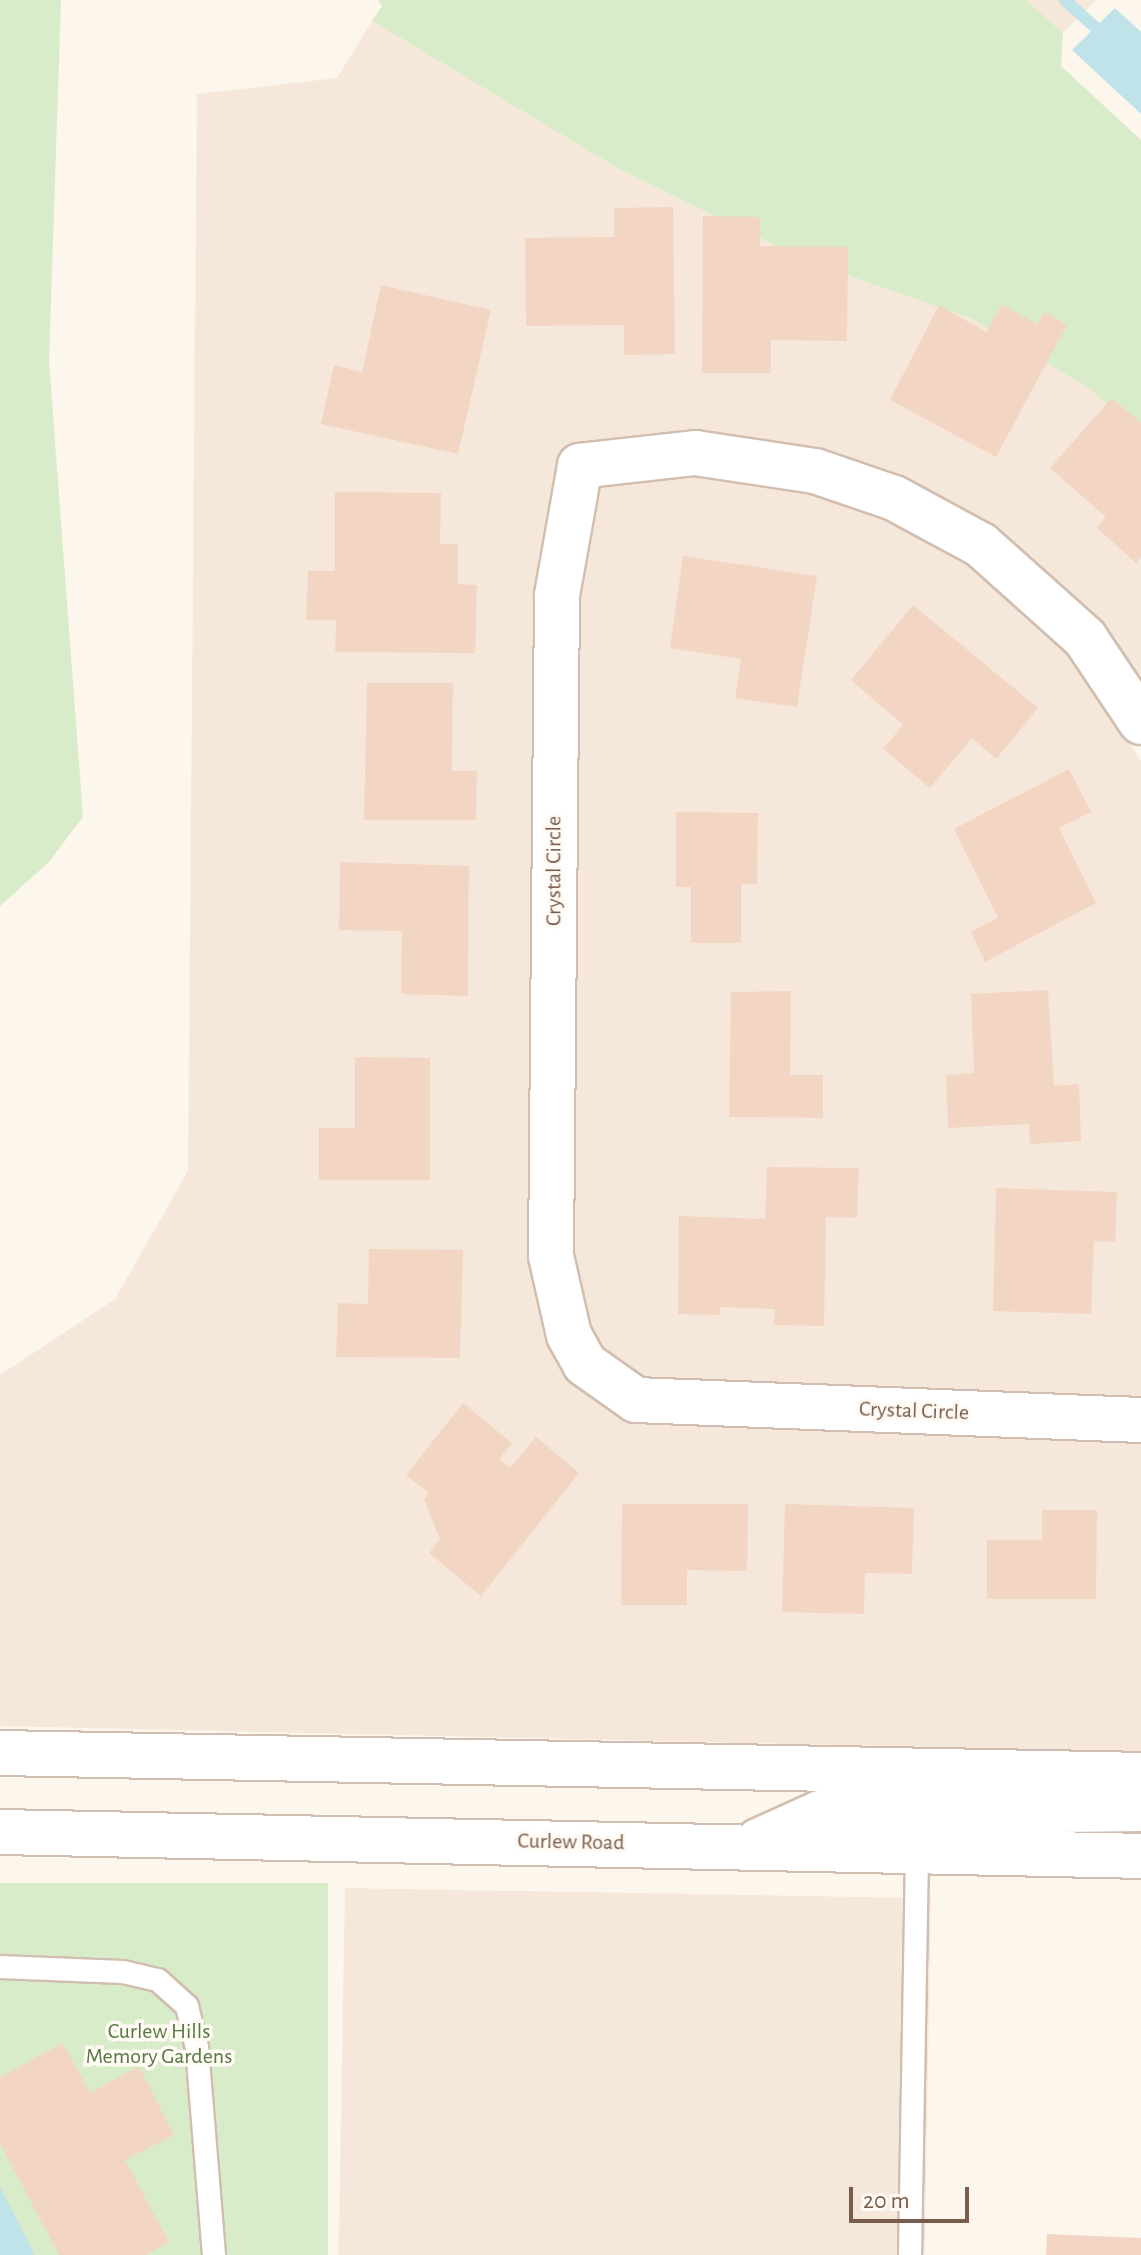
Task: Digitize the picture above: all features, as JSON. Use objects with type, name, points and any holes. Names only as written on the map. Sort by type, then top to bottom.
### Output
[{"type":"main road","name":"Crystal Circle","points":[[1141,722],[1085,638],[981,545],[894,498],[815,471],[695,453],[580,466],[557,595],[551,1256],[569,1335],[585,1364],[636,1400],[1141,1420]]},
{"type":"main road","points":[[0,1753],[1141,1775]]},
{"type":"main road","points":[[749,1845],[820,1813],[1141,1809]]},
{"type":"main road","name":"Curlew Road","points":[[0,1832],[749,1845],[1141,1856]]},
{"type":"lane","points":[[910,2255],[917,1850]]},
{"type":"lane","points":[[0,1967],[123,1972],[158,1980],[187,2006],[197,2048],[214,2255]]},
{"type":"shaded area","points":[[1026,0],[1096,0],[1063,33]]},
{"type":"shaded area","points":[[372,21],[619,169],[807,261],[972,319],[1089,388],[1141,434],[1141,683],[1102,624],[994,527],[903,477],[821,448],[698,429],[578,443],[560,462],[568,1377],[635,1423],[1141,1443],[1141,1752],[0,1726],[0,1375],[115,1299],[188,1171],[197,94],[337,78]]},
{"type":"shaded area","points":[[695,476],[811,493],[887,519],[970,565],[1070,654],[1141,761],[1141,1397],[642,1377],[600,1347],[588,1325],[572,1253],[577,597],[597,488]]},
{"type":"shaded area","points":[[345,1888],[931,1898],[925,2255],[339,2255]]},
{"type":"green space","points":[[0,0],[61,0],[49,361],[83,817],[48,863],[0,906]]},
{"type":"green space","points":[[378,0],[1026,0],[1063,33],[1061,66],[1141,140],[1141,434],[1089,388],[972,319],[807,261],[619,169],[372,21],[382,6]]},
{"type":"green space","name":"Curlew Hills Memory Gardens","points":[[0,1883],[328,1883],[328,2255],[0,2255]]},
{"type":"water","points":[[1115,8],[1141,32],[1141,114],[1072,50]]},
{"type":"water","points":[[0,2187],[30,2245],[34,2255],[0,2255]]},
{"type":"building","points":[[673,207],[675,354],[624,355],[624,325],[526,326],[525,238],[614,237],[614,208]]},
{"type":"building","points":[[703,216],[760,217],[760,246],[848,247],[847,341],[771,340],[771,373],[702,373]]},
{"type":"building","points":[[381,285],[491,310],[458,454],[321,424],[334,365],[362,372]]},
{"type":"building","points":[[1002,304],[1037,324],[1044,312],[1067,325],[996,457],[890,400],[939,305],[986,332]]},
{"type":"building","points":[[1112,398],[1141,423],[1141,557],[1136,563],[1097,528],[1106,517],[1050,468]]},
{"type":"building","points":[[335,492],[441,493],[440,544],[458,544],[458,584],[477,585],[475,653],[335,652],[336,620],[306,620],[308,571],[335,571]]},
{"type":"building","points":[[683,556],[817,576],[797,707],[735,698],[741,659],[670,648]]},
{"type":"building","points":[[913,605],[1038,708],[996,759],[972,738],[930,788],[883,749],[903,725],[851,680]]},
{"type":"building","points":[[367,683],[453,683],[452,771],[477,771],[476,820],[364,820]]},
{"type":"building","points":[[1069,769],[1091,812],[1059,828],[1096,903],[985,962],[971,932],[998,918],[954,829]]},
{"type":"building","points":[[676,812],[758,813],[757,884],[741,884],[741,943],[691,943],[691,887],[676,887]]},
{"type":"building","points":[[340,862],[469,866],[468,996],[401,994],[402,931],[339,930]]},
{"type":"building","points":[[1048,990],[1054,1086],[1079,1084],[1081,1141],[1030,1144],[1029,1124],[948,1128],[946,1075],[974,1073],[971,994]]},
{"type":"building","points":[[791,991],[790,1075],[823,1075],[823,1118],[729,1117],[731,992]]},
{"type":"building","points":[[355,1057],[430,1058],[430,1180],[319,1180],[319,1128],[355,1128]]},
{"type":"building","points":[[767,1167],[859,1168],[857,1218],[826,1217],[824,1326],[774,1325],[775,1309],[720,1307],[720,1315],[678,1314],[679,1216],[765,1219]]},
{"type":"building","points":[[996,1188],[1117,1192],[1115,1242],[1094,1241],[1091,1314],[993,1311]]},
{"type":"building","points":[[369,1249],[463,1250],[460,1358],[336,1357],[338,1303],[368,1304]]},
{"type":"building","points":[[463,1403],[512,1443],[499,1459],[510,1468],[536,1437],[579,1473],[481,1596],[429,1553],[440,1539],[424,1500],[429,1493],[406,1475]]},
{"type":"building","points":[[622,1504],[748,1504],[747,1571],[687,1570],[687,1605],[621,1605]]},
{"type":"building","points":[[785,1504],[914,1508],[912,1574],[865,1573],[864,1614],[782,1612]]},
{"type":"building","points":[[1042,1510],[1097,1510],[1096,1599],[987,1599],[987,1540],[1042,1540]]},
{"type":"building","points":[[63,2043],[90,2093],[139,2066],[174,2135],[125,2160],[169,2242],[145,2255],[59,2255],[0,2143],[0,2077]]},
{"type":"building","points":[[1047,2234],[1141,2238],[1141,2255],[1046,2255]]},
{"type":"waterway","points":[[1065,0],[1107,38]]}]
